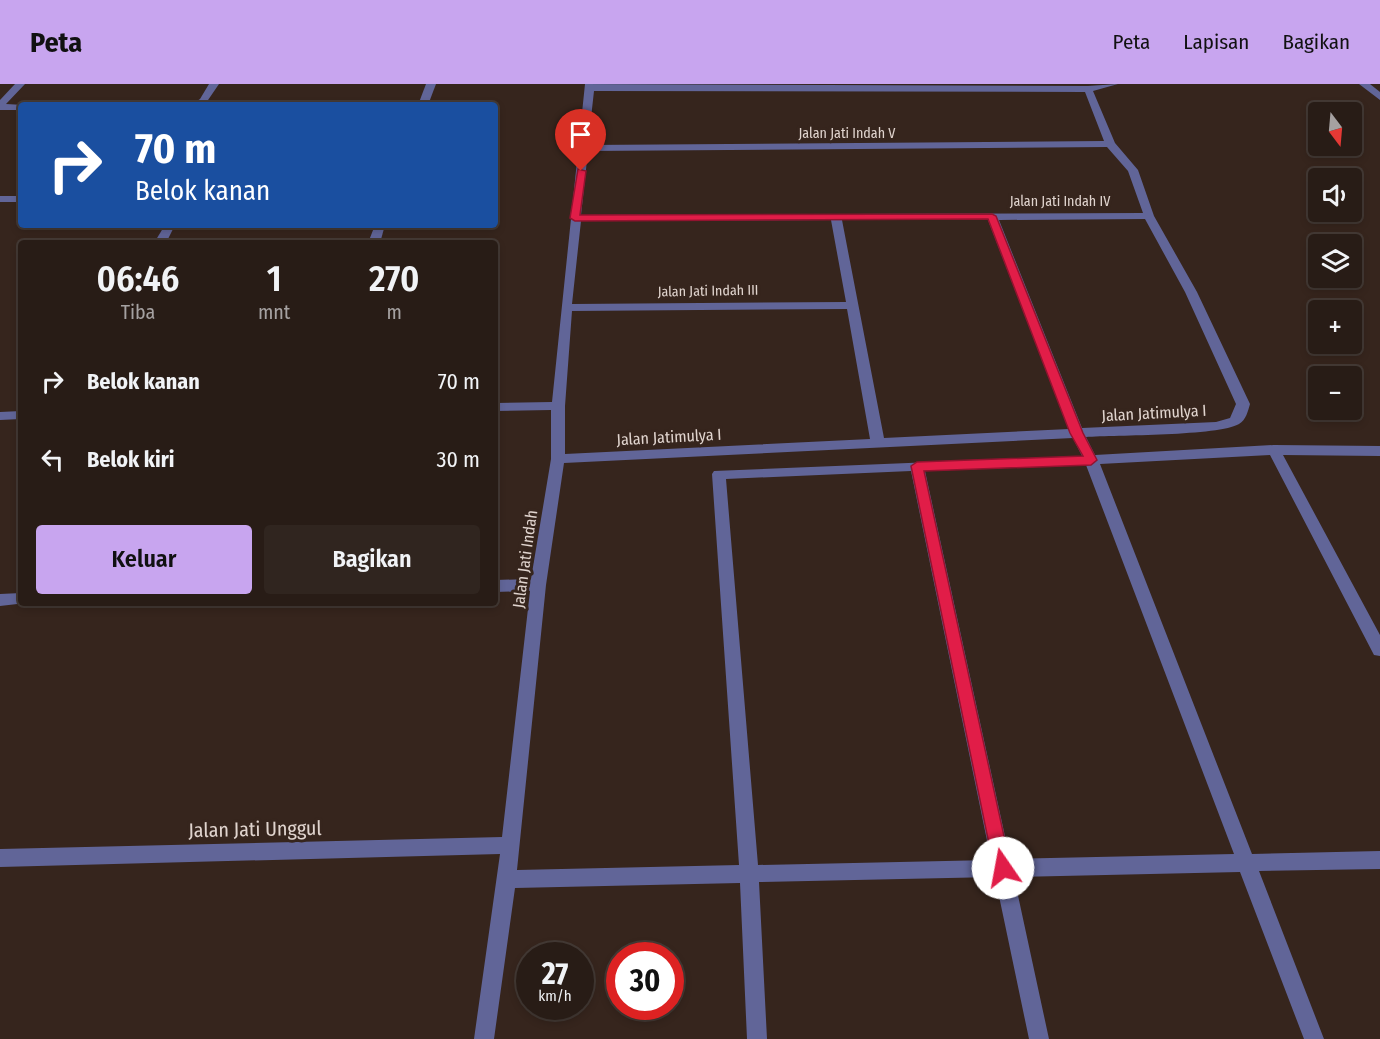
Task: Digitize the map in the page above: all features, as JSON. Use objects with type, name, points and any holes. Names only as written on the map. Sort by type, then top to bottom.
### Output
[{"type":"street","points":[[0,106],[20,84]]},
{"type":"street","points":[[201,102],[214,84]]},
{"type":"street","points":[[424,102],[430,84]]},
{"type":"street","points":[[589,86],[1088,89],[1113,84]]},
{"type":"street","points":[[1364,84],[1380,97]]},
{"type":"street","name":"Jalan Jati Indah","points":[[484,1039],[507,879],[538,585],[558,459],[558,406],[566,308],[585,148],[589,86]]},
{"type":"street","name":"Jalan Jatimulya I","points":[[558,459],[1216,426],[1235,422],[1241,416],[1243,404],[1191,292],[1149,216],[1133,170],[1110,144],[1088,89]]},
{"type":"street","points":[[0,106],[18,107]]},
{"type":"street","name":"Jalan Jati Indah V","points":[[585,148],[1110,144]]},
{"type":"street","points":[[0,199],[18,199]]},
{"type":"street","points":[[992,216],[1077,433],[1091,460],[1314,1039]]},
{"type":"street","name":"Jalan Jati Indah IV","points":[[575,218],[1149,216]]},
{"type":"street","points":[[836,217],[850,305],[878,443]]},
{"type":"street","name":"Jalan Jati Indah III","points":[[566,308],[850,305]]},
{"type":"street","points":[[498,407],[558,406]]},
{"type":"street","points":[[0,416],[18,415]]},
{"type":"street","points":[[1274,450],[1380,650]]},
{"type":"street","points":[[757,1039],[749,873],[719,474],[1091,460],[1274,450],[1380,451]]},
{"type":"street","points":[[917,466],[1039,1039]]},
{"type":"street","points":[[498,586],[538,585]]},
{"type":"street","points":[[0,600],[18,599]]},
{"type":"street","name":"Jalan Jati Unggul","points":[[0,858],[510,845]]},
{"type":"street","points":[[507,879],[1380,860]]},
{"type":"route","points":[[581,171],[575,218],[992,216],[1077,433],[1091,460],[917,466],[1003,868]]}]
